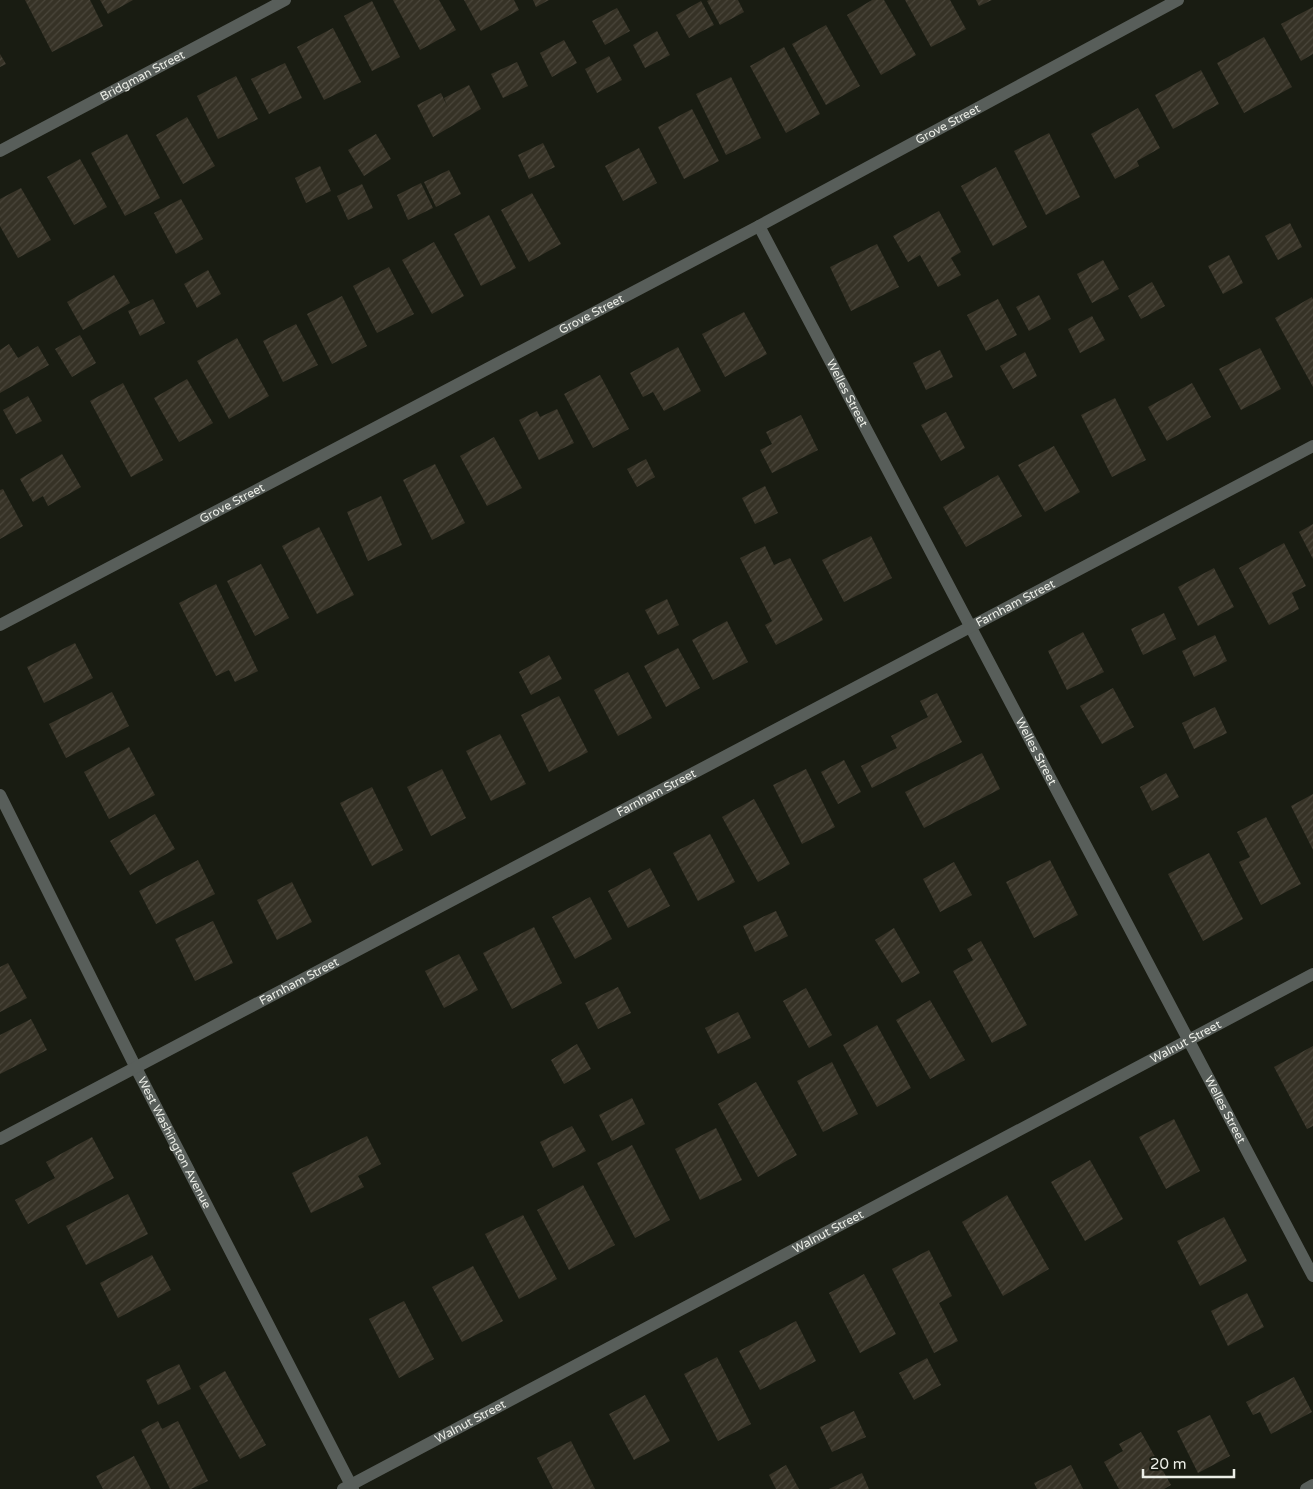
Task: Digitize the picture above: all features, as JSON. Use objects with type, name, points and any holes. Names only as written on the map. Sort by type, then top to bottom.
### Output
[{"type":"street","name":"Bridgman Street","points":[[0,151],[285,0]]},
{"type":"street","name":"Grove Street","points":[[0,625],[759,226],[1178,0]]},
{"type":"street","name":"Welles Street","points":[[759,226],[1313,1276]]},
{"type":"street","name":"Farnham Street","points":[[0,1138],[1313,446]]},
{"type":"street","name":"West Washington Avenue","points":[[0,795],[349,1488]]},
{"type":"street","name":"Walnut Street","points":[[349,1488],[1313,974]]},
{"type":"street","points":[[1306,1489],[1313,1485]]},
{"type":"building","points":[[25,0],[90,0],[103,26],[52,52]]},
{"type":"building","points":[[100,0],[133,0],[108,14]]},
{"type":"building","points":[[393,0],[439,0],[456,30],[420,50]]},
{"type":"building","points":[[464,0],[514,0],[519,10],[481,31]]},
{"type":"building","points":[[533,0],[549,0],[536,7]]},
{"type":"building","points":[[738,0],[744,12],[720,25],[707,1]]},
{"type":"building","points":[[872,0],[884,0],[916,55],[881,75],[847,15]]},
{"type":"building","points":[[905,0],[950,0],[966,29],[931,47]]},
{"type":"building","points":[[976,0],[992,0],[979,6]]},
{"type":"building","points":[[372,1],[400,57],[372,71],[344,16]]},
{"type":"building","points":[[701,1],[714,25],[689,38],[676,15]]},
{"type":"building","points":[[1313,7],[1313,54],[1301,61],[1281,24]]},
{"type":"building","points":[[617,8],[630,31],[605,45],[592,21]]},
{"type":"building","points":[[826,25],[860,86],[826,105],[792,44]]},
{"type":"building","points":[[333,28],[361,82],[324,100],[297,47]]},
{"type":"building","points":[[657,31],[670,55],[645,68],[633,45]]},
{"type":"building","points":[[1264,37],[1292,87],[1244,113],[1217,63]]},
{"type":"building","points":[[564,40],[577,63],[552,77],[540,53]]},
{"type":"building","points":[[784,47],[820,114],[786,133],[750,66]]},
{"type":"building","points":[[0,54],[6,64],[0,67]]},
{"type":"building","points":[[609,56],[622,80],[597,93],[585,69]]},
{"type":"building","points":[[517,62],[528,86],[503,98],[491,74]]},
{"type":"building","points":[[285,63],[302,98],[269,114],[251,79]]},
{"type":"building","points":[[1201,70],[1219,104],[1173,129],[1155,95]]},
{"type":"building","points":[[236,76],[258,119],[218,139],[197,96]]},
{"type":"building","points":[[731,77],[761,138],[726,155],[696,94]]},
{"type":"building","points":[[469,85],[481,109],[433,137],[417,105],[441,93],[448,108],[444,98]]},
{"type":"building","points":[[1138,108],[1160,148],[1137,161],[1139,166],[1115,179],[1091,134]]},
{"type":"building","points":[[692,109],[719,161],[684,179],[658,127]]},
{"type":"building","points":[[187,117],[215,166],[183,184],[156,135]]},
{"type":"building","points":[[1049,133],[1080,197],[1046,215],[1014,151]]},
{"type":"building","points":[[127,134],[160,198],[125,216],[91,153]]},
{"type":"building","points":[[376,134],[391,159],[364,176],[348,150]]},
{"type":"building","points":[[543,143],[555,167],[529,179],[518,155]]},
{"type":"building","points":[[639,148],[657,183],[623,201],[605,166]]},
{"type":"building","points":[[80,159],[107,207],[74,225],[47,177]]},
{"type":"building","points":[[320,166],[331,191],[306,203],[295,178]]},
{"type":"building","points":[[996,167],[1027,227],[993,246],[961,186]]},
{"type":"building","points":[[449,170],[461,194],[436,207],[424,182]]},
{"type":"building","points":[[421,183],[433,208],[408,220],[397,195]]},
{"type":"building","points":[[362,184],[373,208],[348,220],[337,196]]},
{"type":"building","points":[[21,188],[51,240],[18,258],[0,226],[0,199]]},
{"type":"building","points":[[532,193],[561,244],[529,262],[501,210]]},
{"type":"building","points":[[181,199],[203,239],[176,254],[154,213]]},
{"type":"building","points":[[939,211],[961,252],[951,258],[961,275],[938,287],[920,255],[908,262],[893,236]]},
{"type":"building","points":[[489,215],[516,268],[481,286],[454,234]]},
{"type":"building","points":[[1290,223],[1302,247],[1278,260],[1265,236]]},
{"type":"building","points":[[434,242],[464,296],[432,314],[402,260]]},
{"type":"building","points":[[877,244],[899,287],[851,311],[830,267]]},
{"type":"building","points":[[1229,255],[1243,283],[1223,294],[1208,266]]},
{"type":"building","points":[[1103,260],[1119,289],[1092,303],[1077,274]]},
{"type":"building","points":[[389,267],[414,314],[377,333],[353,286]]},
{"type":"building","points":[[208,270],[221,294],[197,308],[184,284]]},
{"type":"building","points":[[114,275],[130,303],[83,330],[67,302]]},
{"type":"building","points":[[1152,282],[1165,306],[1141,319],[1128,296]]},
{"type":"building","points":[[1039,295],[1051,319],[1029,331],[1016,307]]},
{"type":"building","points":[[342,296],[367,346],[332,364],[307,314]]},
{"type":"building","points":[[1312,297],[1313,300],[1313,387],[1275,318]]},
{"type":"building","points":[[153,299],[165,323],[140,336],[128,311]]},
{"type":"building","points":[[998,299],[1017,335],[986,351],[967,315]]},
{"type":"building","points":[[744,312],[767,354],[725,377],[702,334]]},
{"type":"building","points":[[1092,316],[1105,340],[1080,353],[1068,329]]},
{"type":"building","points":[[296,324],[318,365],[283,382],[263,341]]},
{"type":"building","points":[[80,335],[96,363],[72,377],[55,349]]},
{"type":"building","points":[[237,338],[269,396],[229,419],[197,361]]},
{"type":"building","points":[[9,344],[18,358],[38,346],[49,365],[0,393],[0,350]]},
{"type":"building","points":[[678,347],[701,391],[664,411],[653,392],[643,397],[630,373]]},
{"type":"building","points":[[1260,348],[1281,389],[1241,410],[1219,369]]},
{"type":"building","points":[[940,350],[953,377],[926,390],[913,363]]},
{"type":"building","points":[[1025,352],[1037,376],[1013,389],[1000,366]]},
{"type":"building","points":[[600,375],[629,429],[593,448],[564,394]]},
{"type":"building","points":[[187,379],[213,423],[179,442],[154,398]]},
{"type":"building","points":[[123,383],[163,460],[131,477],[90,401]]},
{"type":"building","points":[[1192,383],[1211,417],[1167,441],[1148,407]]},
{"type":"building","points":[[28,396],[42,421],[16,434],[3,410]]},
{"type":"building","points":[[1115,398],[1146,460],[1112,477],[1081,415]]},
{"type":"building","points":[[557,409],[574,443],[539,460],[519,420],[537,411],[540,417]]},
{"type":"building","points":[[946,412],[965,448],[941,461],[921,425]]},
{"type":"building","points":[[801,415],[818,450],[772,473],[760,450],[772,444],[766,432]]},
{"type":"building","points":[[494,437],[522,488],[487,506],[460,456]]},
{"type":"building","points":[[1054,446],[1080,492],[1045,512],[1018,465]]},
{"type":"building","points":[[62,454],[81,487],[48,506],[43,496],[33,502],[20,479]]},
{"type":"building","points":[[646,459],[655,477],[637,487],[627,469]]},
{"type":"building","points":[[435,464],[465,523],[432,540],[403,480]]},
{"type":"building","points":[[998,475],[1022,516],[966,547],[943,507]]},
{"type":"building","points":[[765,486],[778,513],[755,524],[742,498]]},
{"type":"building","points":[[3,489],[23,526],[0,539],[0,490]]},
{"type":"building","points":[[381,496],[402,545],[368,561],[347,512]]},
{"type":"building","points":[[1313,524],[1313,559],[1299,532]]},
{"type":"building","points":[[319,527],[354,595],[317,614],[282,546]]},
{"type":"building","points":[[871,536],[892,578],[844,602],[822,560]]},
{"type":"building","points":[[1284,543],[1306,586],[1292,593],[1299,609],[1269,625],[1239,568]]},
{"type":"building","points":[[765,546],[774,565],[790,558],[823,620],[776,645],[765,625],[772,621],[740,558]]},
{"type":"building","points":[[261,564],[289,618],[255,636],[227,581]]},
{"type":"building","points":[[1214,568],[1234,607],[1198,626],[1178,587]]},
{"type":"building","points":[[216,584],[258,671],[235,682],[229,670],[216,676],[179,603]]},
{"type":"building","points":[[667,599],[679,625],[658,635],[645,610]]},
{"type":"building","points":[[1164,613],[1176,639],[1143,655],[1131,629]]},
{"type":"building","points":[[727,621],[748,662],[713,680],[692,640]]},
{"type":"building","points":[[1083,632],[1104,672],[1067,690],[1048,651]]},
{"type":"building","points":[[1215,635],[1227,661],[1194,677],[1182,651]]},
{"type":"building","points":[[75,643],[93,678],[44,703],[27,667]]},
{"type":"building","points":[[678,648],[700,688],[666,707],[644,666]]},
{"type":"building","points":[[549,655],[562,679],[531,695],[519,672]]},
{"type":"building","points":[[628,672],[652,718],[618,736],[594,690]]},
{"type":"building","points":[[1113,688],[1134,727],[1102,744],[1080,706]]},
{"type":"building","points":[[112,692],[129,726],[66,758],[49,724]]},
{"type":"building","points":[[937,693],[962,742],[872,788],[861,766],[897,748],[891,736],[928,717],[920,701]]},
{"type":"building","points":[[559,696],[588,752],[549,772],[521,715]]},
{"type":"building","points":[[1215,707],[1227,733],[1194,749],[1182,723]]},
{"type":"building","points":[[500,734],[526,784],[491,801],[466,751]]},
{"type":"building","points":[[129,747],[155,795],[109,819],[84,772]]},
{"type":"building","points":[[982,753],[1000,789],[924,828],[905,792]]},
{"type":"building","points":[[844,760],[861,792],[838,804],[821,772]]},
{"type":"building","points":[[442,769],[466,818],[431,836],[407,787]]},
{"type":"building","points":[[806,769],[835,827],[802,844],[773,785]]},
{"type":"building","points":[[1166,773],[1179,797],[1152,811],[1140,787]]},
{"type":"building","points":[[372,787],[403,850],[372,866],[340,803]]},
{"type":"building","points":[[1313,794],[1313,850],[1291,806]]},
{"type":"building","points":[[754,799],[790,864],[758,882],[722,817]]},
{"type":"building","points":[[155,814],[175,849],[130,875],[110,841]]},
{"type":"building","points":[[1266,817],[1301,884],[1261,905],[1239,862],[1250,857],[1237,832]]},
{"type":"building","points":[[710,834],[735,882],[698,901],[673,853]]},
{"type":"building","points":[[1209,853],[1243,919],[1203,941],[1168,874]]},
{"type":"building","points":[[198,860],[215,894],[156,924],[139,891]]},
{"type":"building","points":[[1050,860],[1078,915],[1034,938],[1006,882]]},
{"type":"building","points":[[954,862],[972,895],[940,912],[923,879]]},
{"type":"building","points":[[650,868],[670,906],[628,928],[608,891]]},
{"type":"building","points":[[292,882],[312,922],[277,940],[257,900]]},
{"type":"building","points":[[590,897],[612,939],[575,959],[552,917]]},
{"type":"building","points":[[776,911],[788,936],[755,952],[743,926]]},
{"type":"building","points":[[213,921],[233,963],[195,981],[175,939]]},
{"type":"building","points":[[534,927],[562,983],[512,1009],[483,953]]},
{"type":"building","points":[[894,928],[920,973],[902,983],[875,940]]},
{"type":"building","points":[[981,941],[1027,1025],[992,1043],[953,971],[973,960],[967,949]]},
{"type":"building","points":[[459,954],[478,990],[444,1008],[425,971]]},
{"type":"building","points":[[8,963],[27,998],[0,1012],[0,967]]},
{"type":"building","points":[[618,987],[631,1013],[598,1029],[585,1003]]},
{"type":"building","points":[[806,988],[832,1035],[809,1048],[783,1001]]},
{"type":"building","points":[[930,1000],[965,1060],[930,1079],[896,1020]]},
{"type":"building","points":[[738,1012],[751,1038],[718,1054],[705,1028]]},
{"type":"building","points":[[31,1019],[47,1050],[0,1074],[0,1035]]},
{"type":"building","points":[[877,1025],[911,1088],[877,1107],[843,1045]]},
{"type":"building","points":[[577,1044],[591,1069],[564,1084],[551,1060]]},
{"type":"building","points":[[1313,1046],[1313,1126],[1307,1129],[1274,1067]]},
{"type":"building","points":[[832,1062],[858,1114],[823,1132],[797,1081]]},
{"type":"building","points":[[756,1082],[797,1155],[758,1177],[718,1104]]},
{"type":"building","points":[[632,1098],[645,1124],[612,1141],[599,1115]]},
{"type":"building","points":[[1174,1119],[1200,1171],[1166,1189],[1139,1137]]},
{"type":"building","points":[[572,1126],[586,1151],[553,1168],[540,1142]]},
{"type":"building","points":[[716,1128],[742,1180],[700,1200],[675,1149]]},
{"type":"building","points":[[367,1136],[381,1164],[358,1176],[364,1187],[311,1213],[292,1173]]},
{"type":"building","points":[[92,1137],[114,1178],[28,1224],[15,1200],[55,1178],[46,1162]]},
{"type":"building","points":[[632,1145],[670,1220],[635,1238],[597,1163]]},
{"type":"building","points":[[1090,1160],[1123,1219],[1085,1241],[1051,1182]]},
{"type":"building","points":[[583,1185],[615,1245],[569,1270],[537,1210]]},
{"type":"building","points":[[128,1194],[148,1234],[86,1265],[66,1226]]},
{"type":"building","points":[[1007,1195],[1049,1269],[1003,1296],[962,1222]]},
{"type":"building","points":[[523,1215],[557,1279],[519,1299],[485,1234]]},
{"type":"building","points":[[1224,1217],[1247,1261],[1200,1286],[1177,1241]]},
{"type":"building","points":[[929,1250],[952,1296],[939,1303],[958,1341],[934,1353],[892,1269]]},
{"type":"building","points":[[152,1255],[171,1290],[118,1318],[100,1283]]},
{"type":"building","points":[[473,1266],[503,1321],[462,1342],[432,1287]]},
{"type":"building","points":[[864,1274],[896,1334],[860,1353],[829,1293]]},
{"type":"building","points":[[1247,1293],[1264,1327],[1228,1346],[1211,1311]]},
{"type":"building","points":[[404,1301],[434,1359],[399,1378],[369,1319]]},
{"type":"building","points":[[796,1321],[816,1361],[760,1390],[739,1351]]},
{"type":"building","points":[[717,1357],[751,1424],[718,1441],[684,1374]]},
{"type":"building","points":[[927,1358],[941,1385],[914,1400],[899,1373]]},
{"type":"building","points":[[179,1364],[191,1389],[158,1405],[146,1380]]},
{"type":"building","points":[[225,1371],[266,1445],[240,1459],[199,1386]]},
{"type":"building","points":[[1294,1377],[1312,1412],[1271,1434],[1260,1412],[1253,1415],[1246,1402]]},
{"type":"building","points":[[645,1395],[670,1441],[634,1460],[609,1414]]},
{"type":"building","points":[[854,1411],[866,1437],[832,1452],[820,1427]]},
{"type":"building","points":[[1210,1415],[1230,1456],[1198,1473],[1177,1431]]},
{"type":"building","points":[[158,1421],[162,1429],[178,1421],[208,1481],[191,1489],[170,1489],[141,1430]]},
{"type":"building","points":[[1141,1432],[1171,1485],[1164,1489],[1119,1489],[1104,1462],[1123,1451],[1119,1444]]},
{"type":"building","points":[[571,1441],[595,1489],[553,1489],[537,1458]]},
{"type":"building","points":[[134,1456],[151,1489],[103,1489],[96,1476]]},
{"type":"building","points":[[786,1465],[799,1489],[776,1489],[769,1475]]},
{"type":"building","points":[[1071,1465],[1083,1489],[1037,1489],[1034,1483]]},
{"type":"building","points":[[862,1473],[869,1489],[829,1489]]}]
